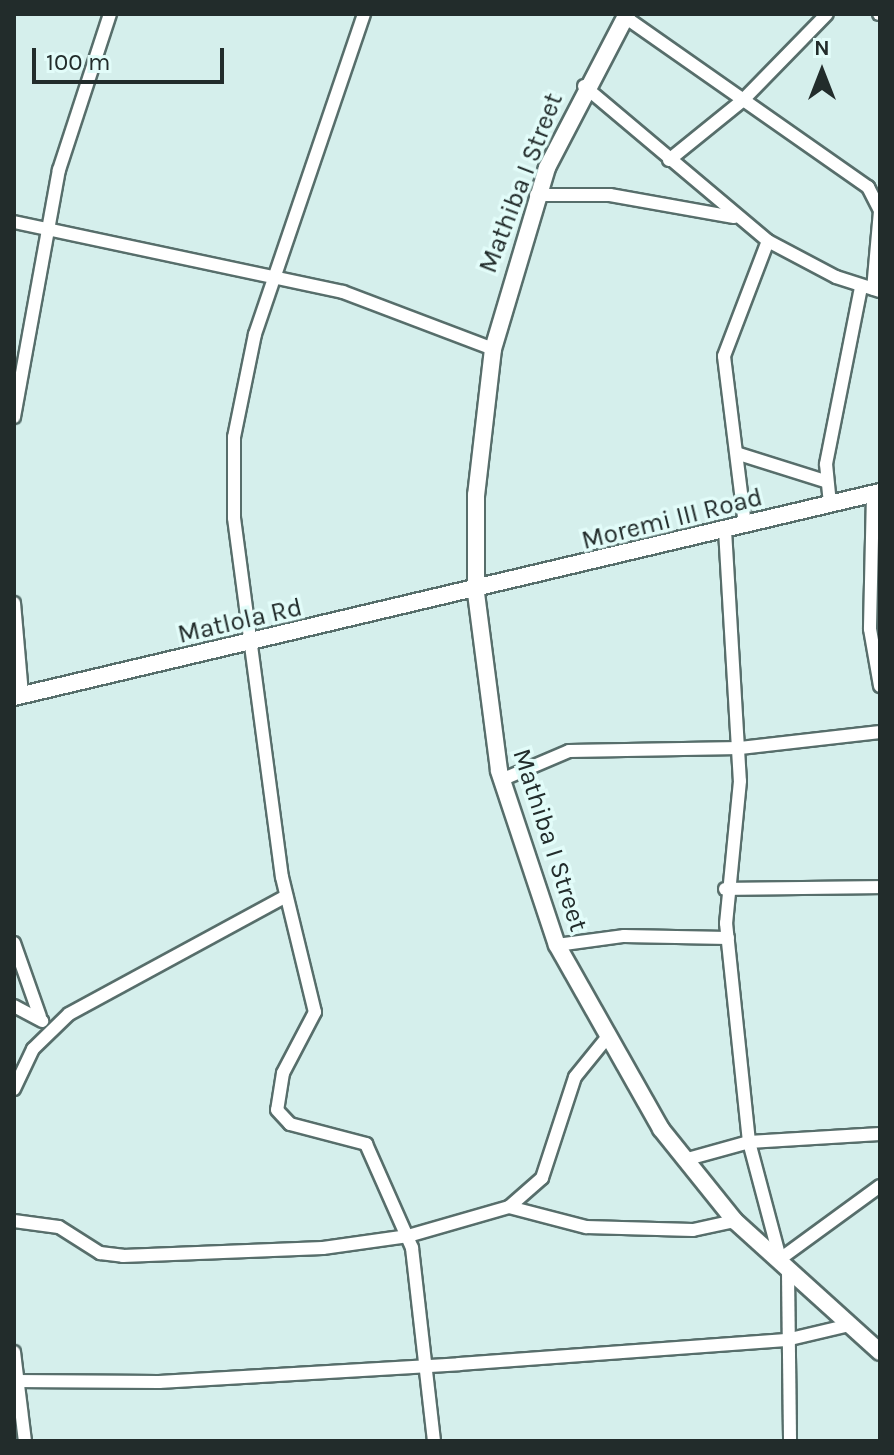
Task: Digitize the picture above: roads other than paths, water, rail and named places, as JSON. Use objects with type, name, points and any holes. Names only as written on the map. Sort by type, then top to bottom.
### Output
[{"type":"street","points":[[14,417],[72,118],[110,14]]},
{"type":"street","points":[[364,14],[270,281],[234,437],[245,644],[286,896],[315,1012],[283,1073],[277,1110],[290,1124],[363,1139],[408,1236],[434,1441]]},
{"type":"street","points":[[669,160],[743,100],[827,14]]},
{"type":"street","points":[[626,15],[868,187],[880,211],[871,289],[825,481],[830,504]]},
{"type":"street","name":"Mathiba I Street","points":[[626,15],[584,86],[536,195],[493,349],[476,495],[476,593],[501,780],[557,945],[605,1040],[684,1160],[735,1221],[845,1326],[880,1352]]},
{"type":"street","points":[[584,86],[768,241],[871,289]]},
{"type":"street","points":[[536,195],[610,195],[737,218]]},
{"type":"street","points":[[14,222],[390,306],[493,349]]},
{"type":"street","points":[[745,525],[739,454],[724,356],[768,241]]},
{"type":"street","points":[[739,454],[825,481]]},
{"type":"street","points":[[877,493],[870,629],[880,686]]},
{"type":"street","name":"Moremi III Road","points":[[476,593],[877,493]]},
{"type":"street","points":[[725,530],[740,748],[725,889],[728,938],[749,1142],[784,1267],[790,1441]]},
{"type":"street","name":"Matlola Rd","points":[[18,696],[476,593]]},
{"type":"street","points":[[14,603],[18,696]]},
{"type":"street","points":[[501,780],[569,751],[740,748],[880,732]]},
{"type":"street","points":[[725,889],[880,887]]},
{"type":"street","points":[[14,1089],[48,1031],[286,896]]},
{"type":"street","points":[[557,945],[624,936],[728,938]]},
{"type":"street","points":[[14,943],[40,1017],[48,1031]]},
{"type":"street","points":[[14,1006],[40,1017]]},
{"type":"street","points":[[14,1221],[59,1227],[100,1253],[123,1256],[250,1254],[408,1236],[509,1207],[542,1178],[575,1077],[605,1040]]},
{"type":"street","points":[[684,1160],[749,1142],[880,1134]]},
{"type":"street","points":[[784,1267],[880,1186]]},
{"type":"street","points":[[509,1207],[616,1229],[693,1230],[735,1221]]},
{"type":"street","points":[[16,1381],[146,1383],[426,1366],[786,1340],[845,1326]]},
{"type":"street","points":[[14,1352],[25,1441]]}]
